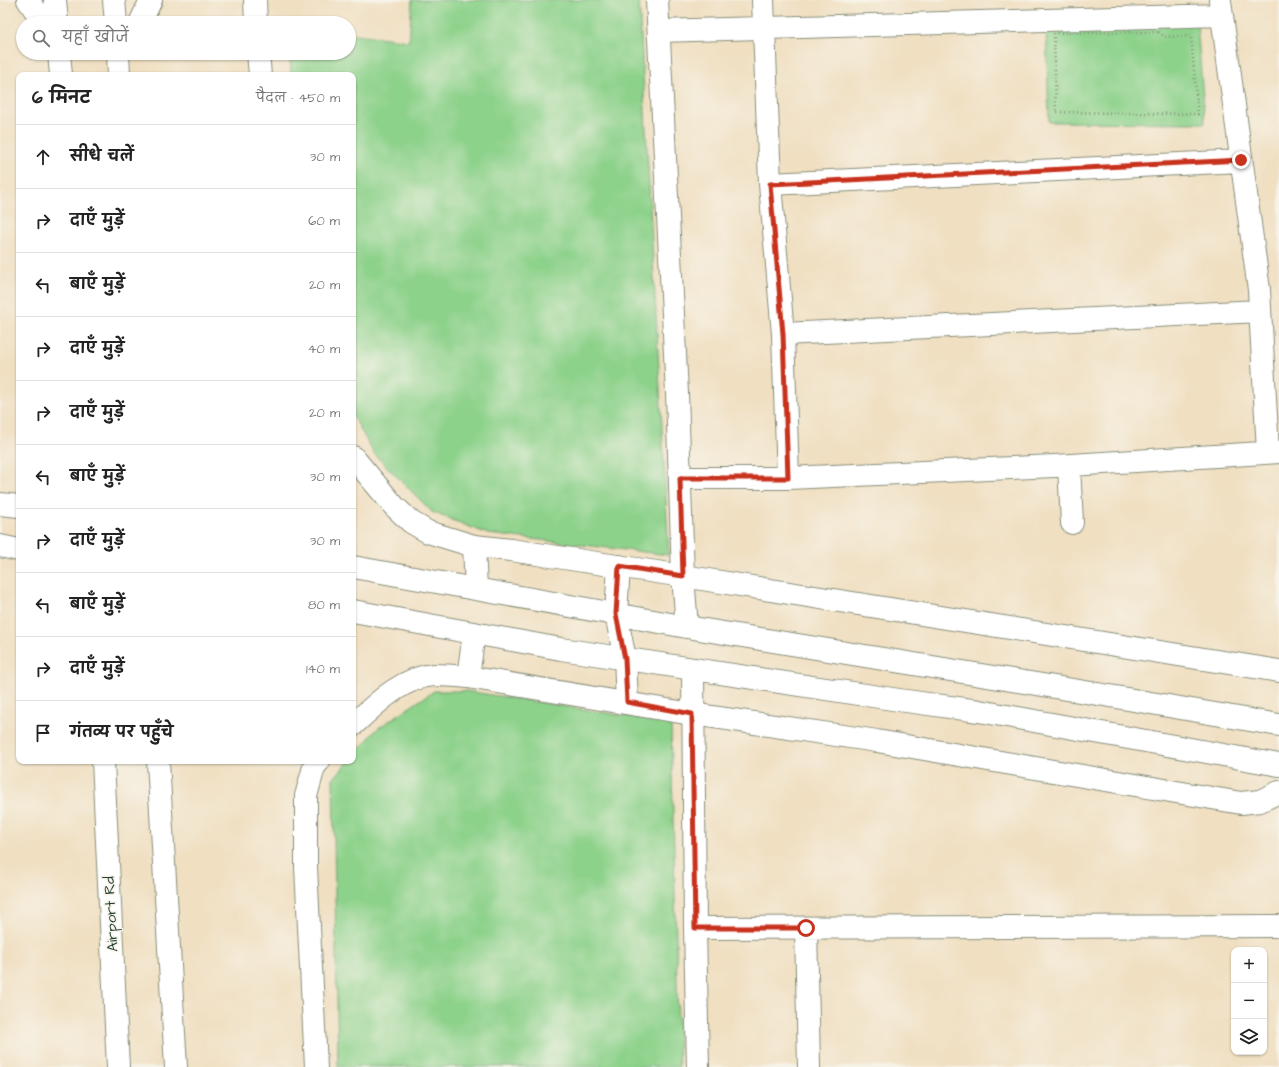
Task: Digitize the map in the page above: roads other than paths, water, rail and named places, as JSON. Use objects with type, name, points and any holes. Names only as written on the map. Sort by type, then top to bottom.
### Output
[{"type":"street","points":[[28,0],[39,16]]},
{"type":"street","points":[[56,0],[57,16]]},
{"type":"street","points":[[114,0],[115,16]]},
{"type":"street","points":[[143,16],[151,0]]},
{"type":"street","points":[[255,0],[256,16]]},
{"type":"street","points":[[657,0],[680,478],[683,576],[687,628]]},
{"type":"street","points":[[763,0],[770,184],[783,334],[788,478]]},
{"type":"street","points":[[659,31],[1220,7],[1259,290],[1274,452],[1069,466],[788,478],[680,478]]},
{"type":"street","points":[[60,60],[61,72]]},
{"type":"street","points":[[259,60],[260,72]]},
{"type":"street","points":[[770,184],[1241,160]]},
{"type":"street","points":[[783,334],[1260,311]]},
{"type":"street","points":[[356,461],[394,506],[411,522],[428,532],[474,546],[619,566],[1279,671]]},
{"type":"street","points":[[1069,466],[1072,523]]},
{"type":"street","points":[[0,504],[16,506]]},
{"type":"street","points":[[0,546],[16,549]]},
{"type":"street","points":[[474,546],[476,588]]},
{"type":"street","points":[[619,566],[616,614],[625,659],[627,702]]},
{"type":"street","points":[[356,568],[476,588],[687,628],[1108,695],[1279,725]]},
{"type":"street","points":[[356,612],[625,659],[979,711],[1279,766]]},
{"type":"street","points":[[468,676],[474,633]]},
{"type":"street","points":[[692,669],[698,1067]]},
{"type":"street","points":[[356,722],[379,702],[408,682],[432,675],[468,676],[692,714],[877,741],[1241,803],[1260,801],[1279,792]]},
{"type":"street","name":"Airport Rd","points":[[103,764],[118,1067]]},
{"type":"street","points":[[158,764],[176,1067]]},
{"type":"street","points":[[316,764],[306,796],[306,866],[316,1067]]},
{"type":"street","points":[[695,928],[1279,926]]},
{"type":"street","points":[[806,928],[810,1067]]}]
